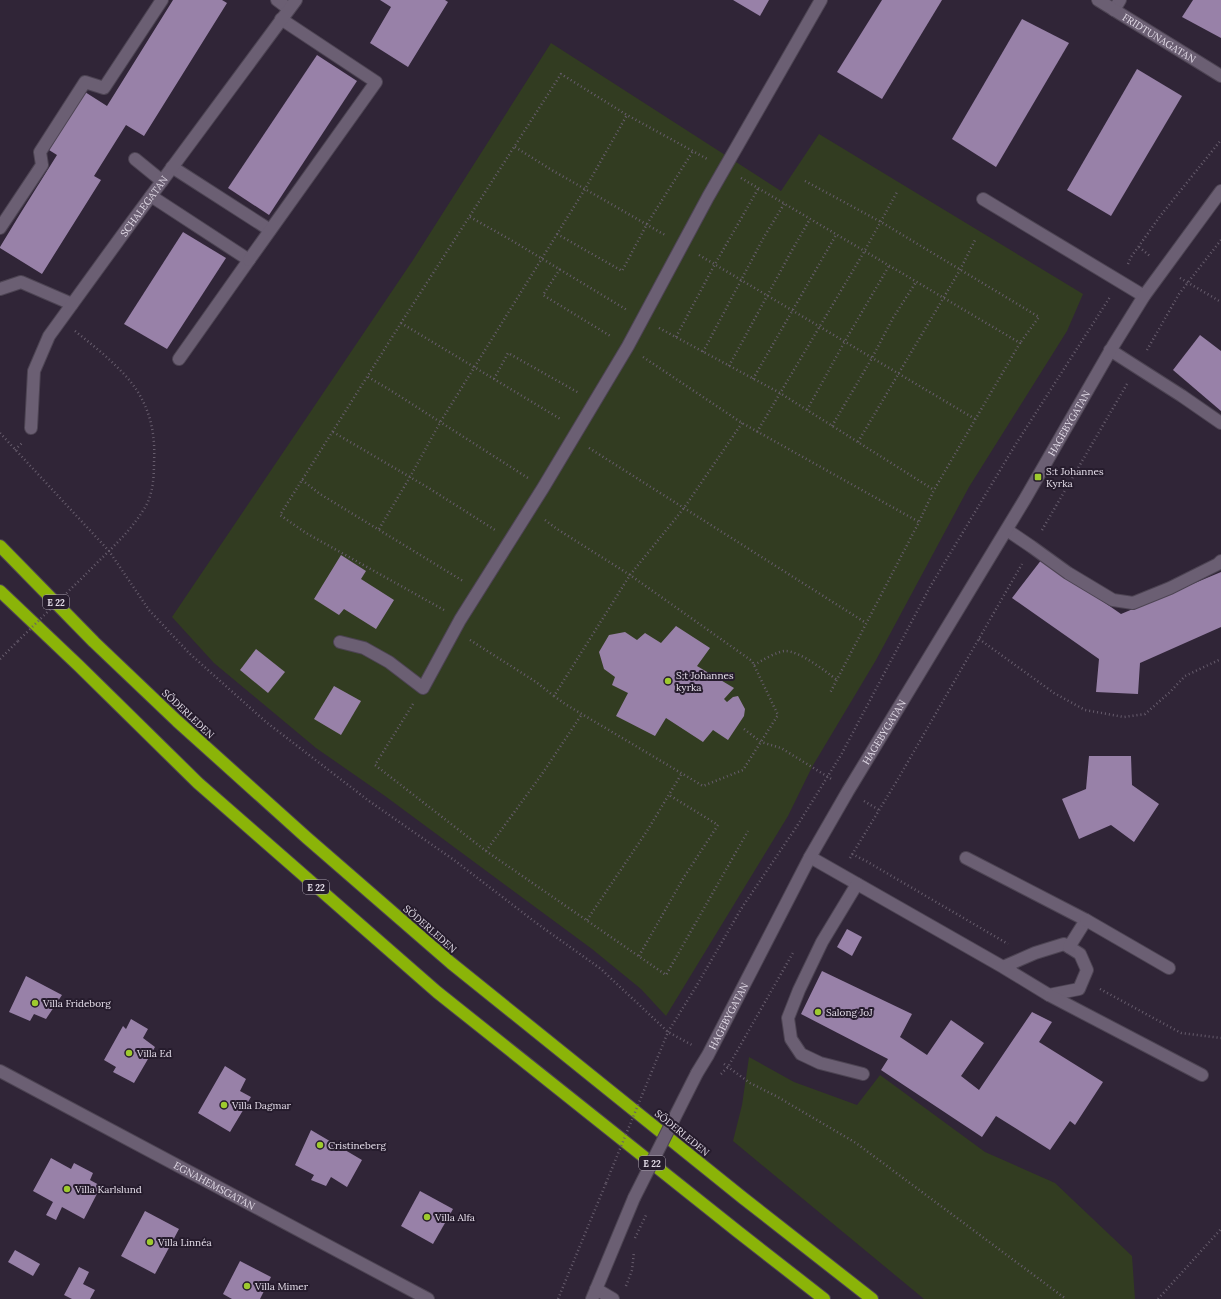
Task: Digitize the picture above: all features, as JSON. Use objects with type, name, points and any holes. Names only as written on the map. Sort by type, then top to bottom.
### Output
[{"type":"highway","name":"SÖDERLEDEN","points":[[0,546],[94,642],[177,721],[307,838],[445,958],[743,1198],[872,1299]]},
{"type":"highway","name":"E 22","points":[[0,591],[198,783],[437,992],[824,1299]]},
{"type":"street","points":[[0,228],[42,165],[40,152],[85,82],[104,88],[162,0]]},
{"type":"street","points":[[179,359],[376,82],[277,0]]},
{"type":"street","points":[[340,642],[364,648],[389,662],[423,688],[457,625],[543,488],[628,346],[724,168],[821,0]]},
{"type":"street","name":"FRIDTUNAGATAN","points":[[1098,0],[1117,5],[1221,76]]},
{"type":"street","name":"SCHALEGATAN","points":[[31,428],[34,371],[49,336],[289,9]]},
{"type":"street","points":[[135,159],[162,181]]},
{"type":"street","points":[[172,167],[270,230]]},
{"type":"street","name":"HAGEBYGATAN","points":[[594,1294],[634,1198],[696,1073],[708,1055],[810,857],[1007,530],[1110,350],[1144,296],[1220,194]]},
{"type":"street","points":[[151,196],[249,260]]},
{"type":"street","points":[[983,199],[1144,296]]},
{"type":"street","points":[[0,289],[21,282],[72,304]]},
{"type":"street","points":[[1110,350],[1138,366],[1221,423]]},
{"type":"street","points":[[1007,530],[1068,573],[1113,600],[1133,603],[1170,588],[1218,564],[1221,561]]},
{"type":"street","points":[[810,857],[1003,967],[1049,995],[1202,1075]]},
{"type":"street","points":[[966,858],[1086,920],[1169,968]]},
{"type":"street","points":[[857,884],[822,942],[798,990],[788,1018],[791,1039],[801,1054],[820,1063],[863,1074]]},
{"type":"street","points":[[1069,947],[1086,920]]},
{"type":"street","points":[[1003,967],[1030,955],[1064,944],[1069,947],[1080,954],[1087,970],[1079,989],[1049,995]]},
{"type":"street","name":"EGNAHEMSGATAN","points":[[0,1071],[428,1299]]},
{"type":"street","points":[[594,1294],[613,1299]]},
{"type":"path","points":[[530,509],[557,529],[630,575],[752,661],[778,715],[743,770],[704,786],[582,714],[554,696],[457,625],[306,534],[280,515],[401,322],[561,74],[627,115],[724,168],[1020,343]]},
{"type":"path","points":[[379,529],[441,422],[585,188],[627,115]]},
{"type":"path","points":[[558,1299],[668,1032],[740,910],[797,826],[841,755],[930,587],[1014,447],[1120,282],[1132,257],[1161,215],[1221,140]]},
{"type":"path","points":[[515,147],[975,419]]},
{"type":"path","points":[[556,234],[622,271],[647,224],[693,151]]},
{"type":"path","points":[[805,181],[881,222],[1039,317],[1020,343],[934,490],[919,522],[830,692]]},
{"type":"path","points":[[676,337],[715,264],[758,189]]},
{"type":"path","points":[[757,432],[864,252],[897,192]]},
{"type":"path","points":[[703,352],[764,237],[784,204]]},
{"type":"path","points":[[470,217],[642,319],[780,393],[934,490]]},
{"type":"path","points":[[729,366],[810,219]]},
{"type":"path","points":[[753,379],[836,235]]},
{"type":"path","points":[[858,442],[960,270],[975,240]]},
{"type":"path","points":[[839,874],[1179,294],[1221,240]]},
{"type":"path","points":[[807,410],[889,266]]},
{"type":"path","points":[[560,269],[543,295],[628,346],[742,423],[919,522]]},
{"type":"path","points":[[832,426],[872,358],[893,318],[916,282]]},
{"type":"path","points":[[0,659],[131,529],[145,507],[154,482],[154,435],[149,412],[122,371],[61,319]]},
{"type":"path","points":[[401,322],[494,380],[684,508],[866,623]]},
{"type":"path","points":[[494,380],[508,353],[595,403]]},
{"type":"path","points":[[368,376],[543,488]]},
{"type":"path","points":[[554,696],[630,575],[684,508],[742,423]]},
{"type":"path","points":[[333,432],[410,477],[510,540]]},
{"type":"path","points":[[0,433],[108,551],[148,610],[189,653],[266,722],[369,801],[454,860],[539,925],[601,969],[668,1032],[728,1067],[750,1083],[776,1096],[856,1143],[1066,1299]]},
{"type":"path","points":[[302,480],[320,494],[479,590]]},
{"type":"path","points":[[978,639],[1054,693],[1085,710],[1124,717],[1145,714],[1170,692],[1184,676],[1221,659]]},
{"type":"path","points":[[754,665],[784,650],[797,653],[837,680]]},
{"type":"path","points":[[423,688],[375,765],[486,851],[666,974],[748,831]]},
{"type":"path","points":[[486,851],[542,774],[582,714]]},
{"type":"path","points":[[744,729],[761,742],[781,748],[827,777]]},
{"type":"path","points":[[587,920],[648,831],[682,773]]},
{"type":"path","points":[[639,956],[684,877],[718,825],[669,795]]},
{"type":"path","points":[[852,854],[1006,943],[1030,955]]},
{"type":"path","points":[[717,1078],[728,1067],[795,949]]},
{"type":"path","points":[[1087,970],[1094,986],[1180,1033],[1221,1038]]},
{"type":"path","points":[[1158,1299],[1221,1229]]},
{"type":"path","points":[[634,1244],[635,1238]]},
{"type":"path","points":[[623,1292],[632,1270],[634,1251]]},
{"type":"green space","points":[[551,43],[781,191],[819,134],[1083,294],[1067,331],[969,487],[876,660],[812,767],[788,816],[666,1016],[641,989],[592,949],[385,796],[316,748],[214,663],[172,617],[413,260]]},
{"type":"green space","points":[[749,1057],[794,1082],[857,1105],[880,1075],[985,1152],[1055,1183],[1132,1256],[1135,1299],[924,1299],[733,1141],[742,1105]]},
{"type":"building","points":[[173,0],[222,0],[227,3],[144,136],[126,125],[94,176],[101,180],[42,274],[0,247],[57,155],[49,150],[85,92],[107,106]]},
{"type":"building","points":[[380,0],[445,0],[448,2],[408,67],[370,43],[391,7]]},
{"type":"building","points":[[733,0],[769,0],[760,16]]},
{"type":"building","points":[[882,0],[942,0],[882,99],[837,72]]},
{"type":"building","points":[[1193,0],[1221,0],[1221,38],[1182,17]]},
{"type":"building","points":[[1022,19],[1069,43],[996,167],[952,139]]},
{"type":"building","points":[[317,55],[357,81],[269,215],[228,188]]},
{"type":"building","points":[[1137,69],[1182,96],[1111,216],[1067,190]]},
{"type":"building","points":[[183,232],[226,258],[167,349],[124,324]]},
{"type":"building","points":[[1200,335],[1221,351],[1221,411],[1173,370]]},
{"type":"building","points":[[341,555],[366,571],[361,579],[394,600],[376,629],[344,609],[339,615],[314,599]]},
{"type":"building","points":[[1042,559],[1121,614],[1221,572],[1221,627],[1140,663],[1138,694],[1096,692],[1099,659],[1012,598]]},
{"type":"building","name":"S:t Johannes kyrka","points":[[676,626],[710,648],[697,666],[734,688],[724,699],[727,702],[733,697],[738,696],[745,709],[744,716],[728,740],[713,730],[703,742],[666,718],[655,736],[616,716],[628,693],[612,685],[615,677],[604,669],[599,652],[609,635],[625,632],[637,640],[645,633],[661,643]]},
{"type":"building","points":[[256,649],[285,672],[268,693],[240,670]]},
{"type":"building","points":[[334,686],[361,701],[341,735],[314,719]]},
{"type":"building","points":[[1089,756],[1131,756],[1132,785],[1159,804],[1134,842],[1111,825],[1079,839],[1062,799],[1086,789]]},
{"type":"building","points":[[847,929],[862,937],[852,956],[837,947]]},
{"type":"building","points":[[822,971],[912,1014],[900,1037],[927,1055],[951,1020],[984,1043],[961,1076],[979,1090],[1032,1012],[1052,1022],[1039,1042],[1103,1082],[1075,1125],[1070,1121],[1050,1150],[996,1116],[982,1137],[881,1070],[888,1059],[801,1014]]},
{"type":"building","name":"Villa Frideborg","points":[[26,976],[62,995],[46,1019],[34,1014],[30,1021],[9,1012]]},
{"type":"building","name":"Villa Ed","points":[[131,1019],[148,1029],[143,1038],[155,1047],[134,1083],[113,1072],[116,1067],[104,1060],[123,1026],[126,1029]]},
{"type":"building","name":"Villa Dagmar","points":[[225,1066],[246,1079],[240,1091],[251,1097],[230,1132],[198,1113]]},
{"type":"building","name":"Cristineberg","points":[[311,1130],[362,1160],[347,1187],[331,1177],[326,1186],[311,1180],[314,1175],[295,1165]]},
{"type":"building","name":"Villa Karlslund","points":[[51,1158],[71,1169],[74,1163],[93,1173],[90,1180],[101,1186],[84,1219],[62,1207],[56,1220],[46,1215],[53,1202],[33,1191]]},
{"type":"building","name":"Villa Alfa","points":[[420,1191],[453,1209],[433,1244],[401,1226]]},
{"type":"building","name":"Villa Linnéa","points":[[145,1211],[179,1229],[155,1274],[121,1256]]},
{"type":"building","points":[[15,1250],[40,1264],[33,1276],[8,1262]]},
{"type":"building","name":"Villa Mimer","points":[[240,1261],[271,1277],[260,1299],[232,1299],[223,1294]]},
{"type":"building","points":[[79,1267],[89,1272],[83,1284],[95,1290],[90,1299],[72,1299],[64,1295]]},
{"type":"place","name":"S:t Johannes Kyrka","points":[[1038,477]]},
{"type":"place","name":"S:t Johannes kyrka","points":[[668,681]]},
{"type":"place","name":"Villa Frideborg","points":[[35,1003]]},
{"type":"place","name":"Salong JoJ","points":[[818,1012]]},
{"type":"place","name":"Villa Ed","points":[[129,1053]]},
{"type":"place","name":"Villa Dagmar","points":[[224,1105]]},
{"type":"place","name":"Cristineberg","points":[[320,1145]]},
{"type":"place","name":"Villa Karlslund","points":[[67,1189]]},
{"type":"place","name":"Villa Alfa","points":[[427,1217]]},
{"type":"place","name":"Villa Linnéa","points":[[150,1242]]},
{"type":"place","name":"Villa Mimer","points":[[247,1286]]}]
